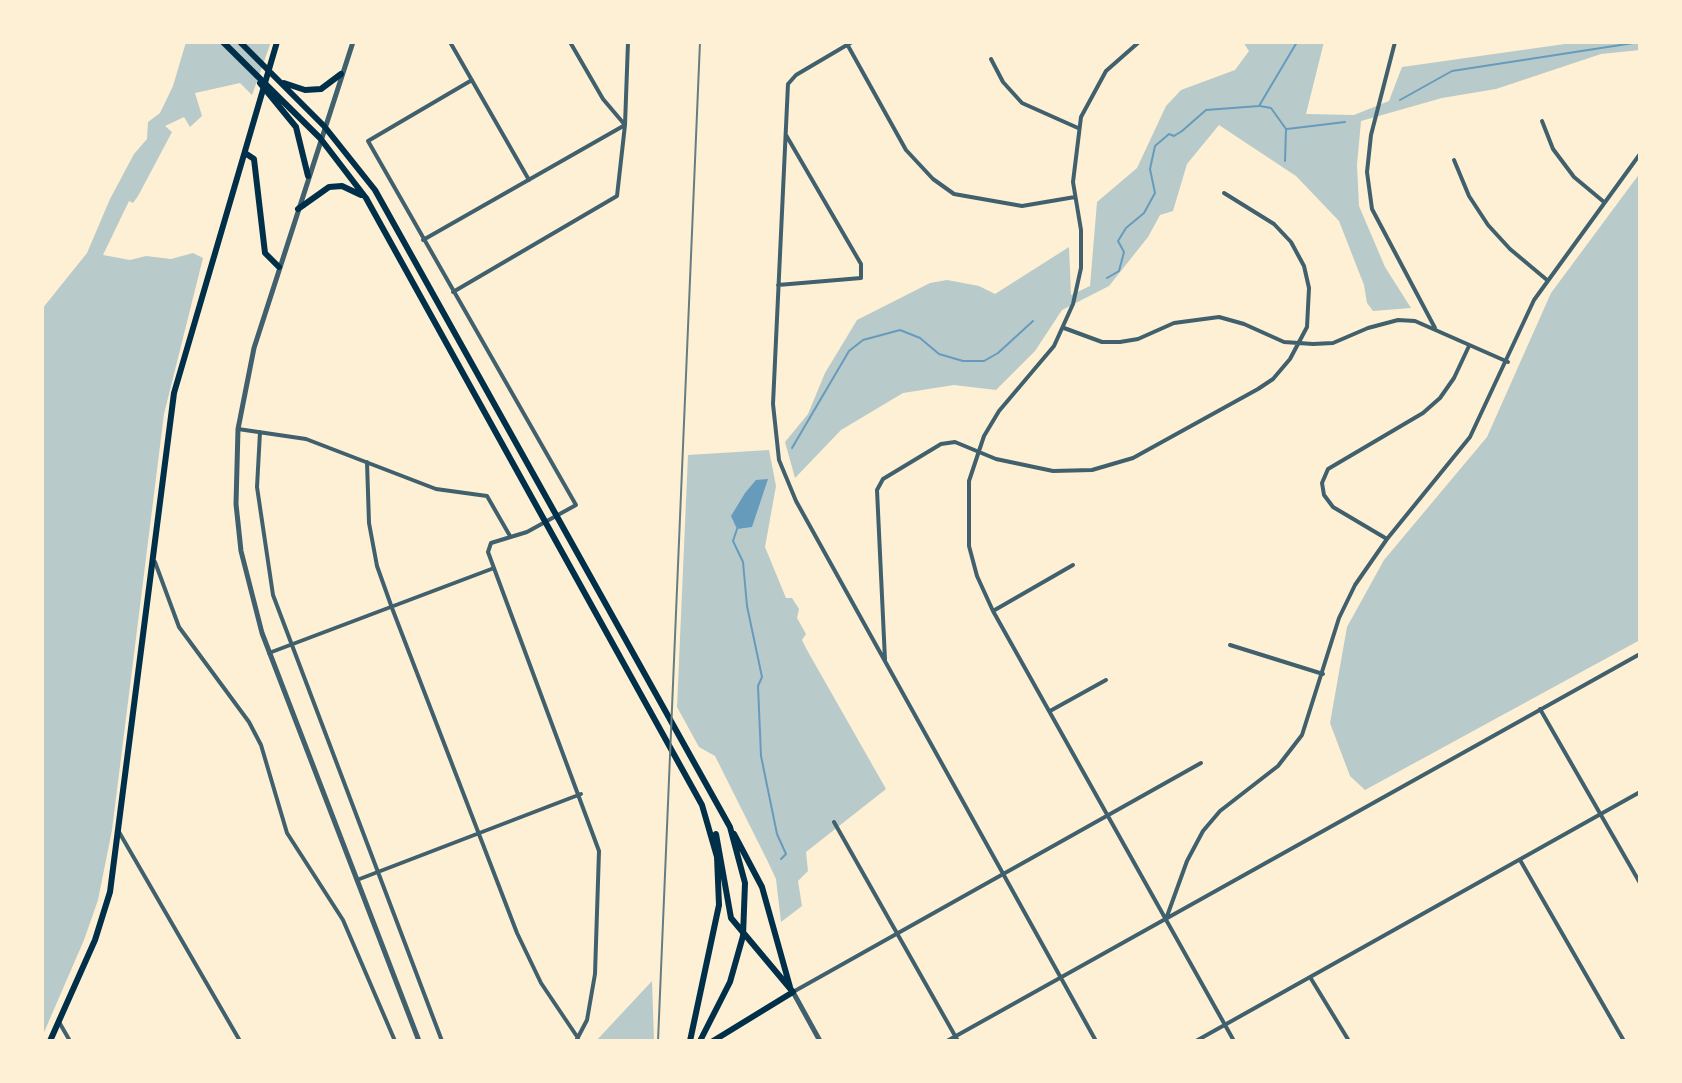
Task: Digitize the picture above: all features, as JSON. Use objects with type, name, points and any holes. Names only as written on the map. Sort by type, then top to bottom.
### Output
[{"type":"main road","points":[[223,42],[320,138],[366,198],[707,817],[721,847],[727,907],[743,936],[791,990]]},
{"type":"main road","points":[[240,42],[324,126],[375,190],[762,887],[791,990]]},
{"type":"main road","points":[[50,1041],[95,940],[110,892],[155,562],[174,393],[277,42]]},
{"type":"main road","points":[[249,67],[286,113],[302,143],[308,176]]},
{"type":"main road","points":[[274,77],[305,90],[321,89],[341,74]]},
{"type":"main road","points":[[245,153],[254,159],[265,253],[279,267]]},
{"type":"main road","points":[[298,209],[317,192],[335,186],[366,198]]},
{"type":"main road","points":[[690,1041],[719,905],[718,864],[707,817]]},
{"type":"main road","points":[[700,1041],[730,982],[743,936],[745,883],[730,827]]},
{"type":"main road","points":[[713,1041],[791,990]]},
{"type":"street","points":[[353,42],[254,348],[238,429],[235,484],[241,551],[269,653],[419,1041]]},
{"type":"street","points":[[450,42],[529,180]]},
{"type":"street","points":[[570,42],[603,99],[625,125]]},
{"type":"street","points":[[453,292],[614,199],[620,188],[628,42]]},
{"type":"street","points":[[1139,42],[1102,78],[1087,102],[1078,128],[1075,197],[1081,230],[1081,268],[1064,328],[1037,367],[999,411],[984,436],[969,481],[969,546],[977,576],[993,611],[1234,1041]]},
{"type":"street","points":[[1395,42],[1371,135],[1367,172],[1372,209],[1385,240],[1437,330]]},
{"type":"street","points":[[1075,197],[1022,206],[954,194],[933,179],[906,150],[848,43],[796,75],[788,84],[773,404],[779,460],[791,492],[1096,1041]]},
{"type":"street","points":[[991,59],[1003,82],[1022,103],[1078,128]]},
{"type":"street","points":[[472,80],[368,141],[576,505],[545,523],[488,546],[581,794],[599,851],[595,974],[587,1020],[577,1040]]},
{"type":"street","points":[[1542,121],[1553,149],[1574,177],[1604,202]]},
{"type":"street","points":[[423,240],[625,125]]},
{"type":"street","points":[[778,285],[861,278],[861,264],[785,133]]},
{"type":"street","points":[[1166,919],[1198,838],[1220,811],[1270,772],[1292,750],[1310,717],[1339,618],[1355,585],[1387,539],[1470,437],[1547,280],[1640,154]]},
{"type":"street","points":[[1454,160],[1469,196],[1488,225],[1510,249],[1547,280]]},
{"type":"street","points":[[885,662],[877,490],[883,479],[941,444],[955,442],[1021,466],[1053,471],[1092,470],[1133,458],[1273,379],[1307,327],[1310,307],[1304,266],[1291,242],[1274,224],[1224,193]]},
{"type":"street","points":[[1064,328],[1102,342],[1120,342],[1138,339],[1174,323],[1219,317],[1244,324],[1284,342],[1333,343],[1384,322],[1415,321],[1508,362]]},
{"type":"street","points":[[1387,539],[1333,507],[1324,495],[1322,483],[1328,469],[1423,413],[1440,398],[1454,378],[1469,346]]},
{"type":"street","points":[[238,429],[314,441],[436,489],[487,496],[510,536]]},
{"type":"street","points":[[260,432],[257,487],[273,595],[442,1041]]},
{"type":"street","points":[[367,462],[369,523],[377,566],[392,608],[517,933],[541,983],[577,1040]]},
{"type":"street","points":[[155,562],[179,627],[249,722],[261,745],[287,833],[343,920],[395,1041]]},
{"type":"street","points":[[993,611],[1073,565]]},
{"type":"street","points":[[269,653],[494,568]]},
{"type":"street","points":[[1230,645],[1323,674]]},
{"type":"street","points":[[947,1041],[957,1039],[1640,654]]},
{"type":"street","points":[[1050,711],[1106,680]]},
{"type":"street","points":[[1540,709],[1640,883]]},
{"type":"street","points":[[820,1041],[791,990],[1201,763]]},
{"type":"street","points":[[1196,1041],[1640,792]]},
{"type":"street","points":[[357,880],[581,794]]},
{"type":"street","points":[[834,822],[957,1039]]},
{"type":"street","points":[[118,830],[240,1041]]},
{"type":"street","points":[[1520,860],[1624,1041]]},
{"type":"street","points":[[1310,977],[1349,1041]]},
{"type":"street","points":[[59,1022],[70,1041]]},
{"type":"shaded area","points":[[186,42],[271,42],[252,95],[240,83],[195,93],[202,116],[190,127],[184,117],[165,126],[172,132],[138,196],[133,203],[129,201],[103,255],[130,260],[146,256],[171,259],[193,253],[203,258],[164,414],[112,830],[98,900],[42,1037],[42,309],[87,253],[110,199],[134,154],[147,139],[148,122],[160,113],[173,86]]},
{"type":"shaded area","points":[[1243,42],[1324,42],[1306,114],[1354,115],[1389,101],[1402,67],[1579,42],[1640,42],[1640,50],[1601,54],[1496,89],[1442,98],[1361,121],[1357,165],[1359,206],[1385,267],[1411,308],[1373,311],[1367,303],[1364,285],[1339,221],[1296,176],[1219,125],[1187,164],[1173,211],[1160,215],[1148,237],[1109,286],[1062,310],[1035,351],[996,390],[954,385],[903,393],[841,430],[795,478],[785,442],[808,414],[825,373],[857,320],[930,283],[947,280],[979,286],[995,294],[1069,247],[1071,295],[1090,286],[1097,202],[1137,168],[1166,106],[1181,90],[1235,70],[1249,51]]},
{"type":"shaded area","points":[[1640,173],[1640,640],[1365,790],[1350,776],[1330,723],[1347,627],[1384,560],[1487,437],[1551,293]]},
{"type":"shaded area","points":[[769,450],[776,486],[765,547],[786,598],[792,598],[799,609],[797,618],[806,634],[802,640],[807,650],[886,789],[806,852],[808,871],[798,881],[802,906],[781,922],[776,879],[768,862],[715,756],[699,747],[677,707],[688,455]]},
{"type":"shaded area","points":[[652,981],[654,1041],[596,1041]]},
{"type":"water","points":[[768,479],[752,527],[737,529],[731,516],[745,493],[756,480]]},
{"type":"waterway","points":[[1107,278],[1119,271],[1124,252],[1118,241],[1126,228],[1144,213],[1155,193],[1150,169],[1155,146],[1169,134],[1174,136],[1182,131],[1206,110],[1259,106],[1297,42]]},
{"type":"waterway","points":[[1400,100],[1452,71],[1640,42]]},
{"type":"waterway","points":[[1260,106],[1271,108],[1286,129],[1285,161]]},
{"type":"waterway","points":[[1287,129],[1345,122]]},
{"type":"waterway","points":[[792,448],[849,351],[863,340],[900,330],[920,338],[939,354],[963,361],[984,361],[998,353],[1033,321]]},
{"type":"waterway","points":[[737,529],[733,541],[743,562],[747,606],[762,677],[758,686],[761,756],[777,834],[786,854],[781,859]]},
{"type":"railway","points":[[658,1041],[700,42]]}]
